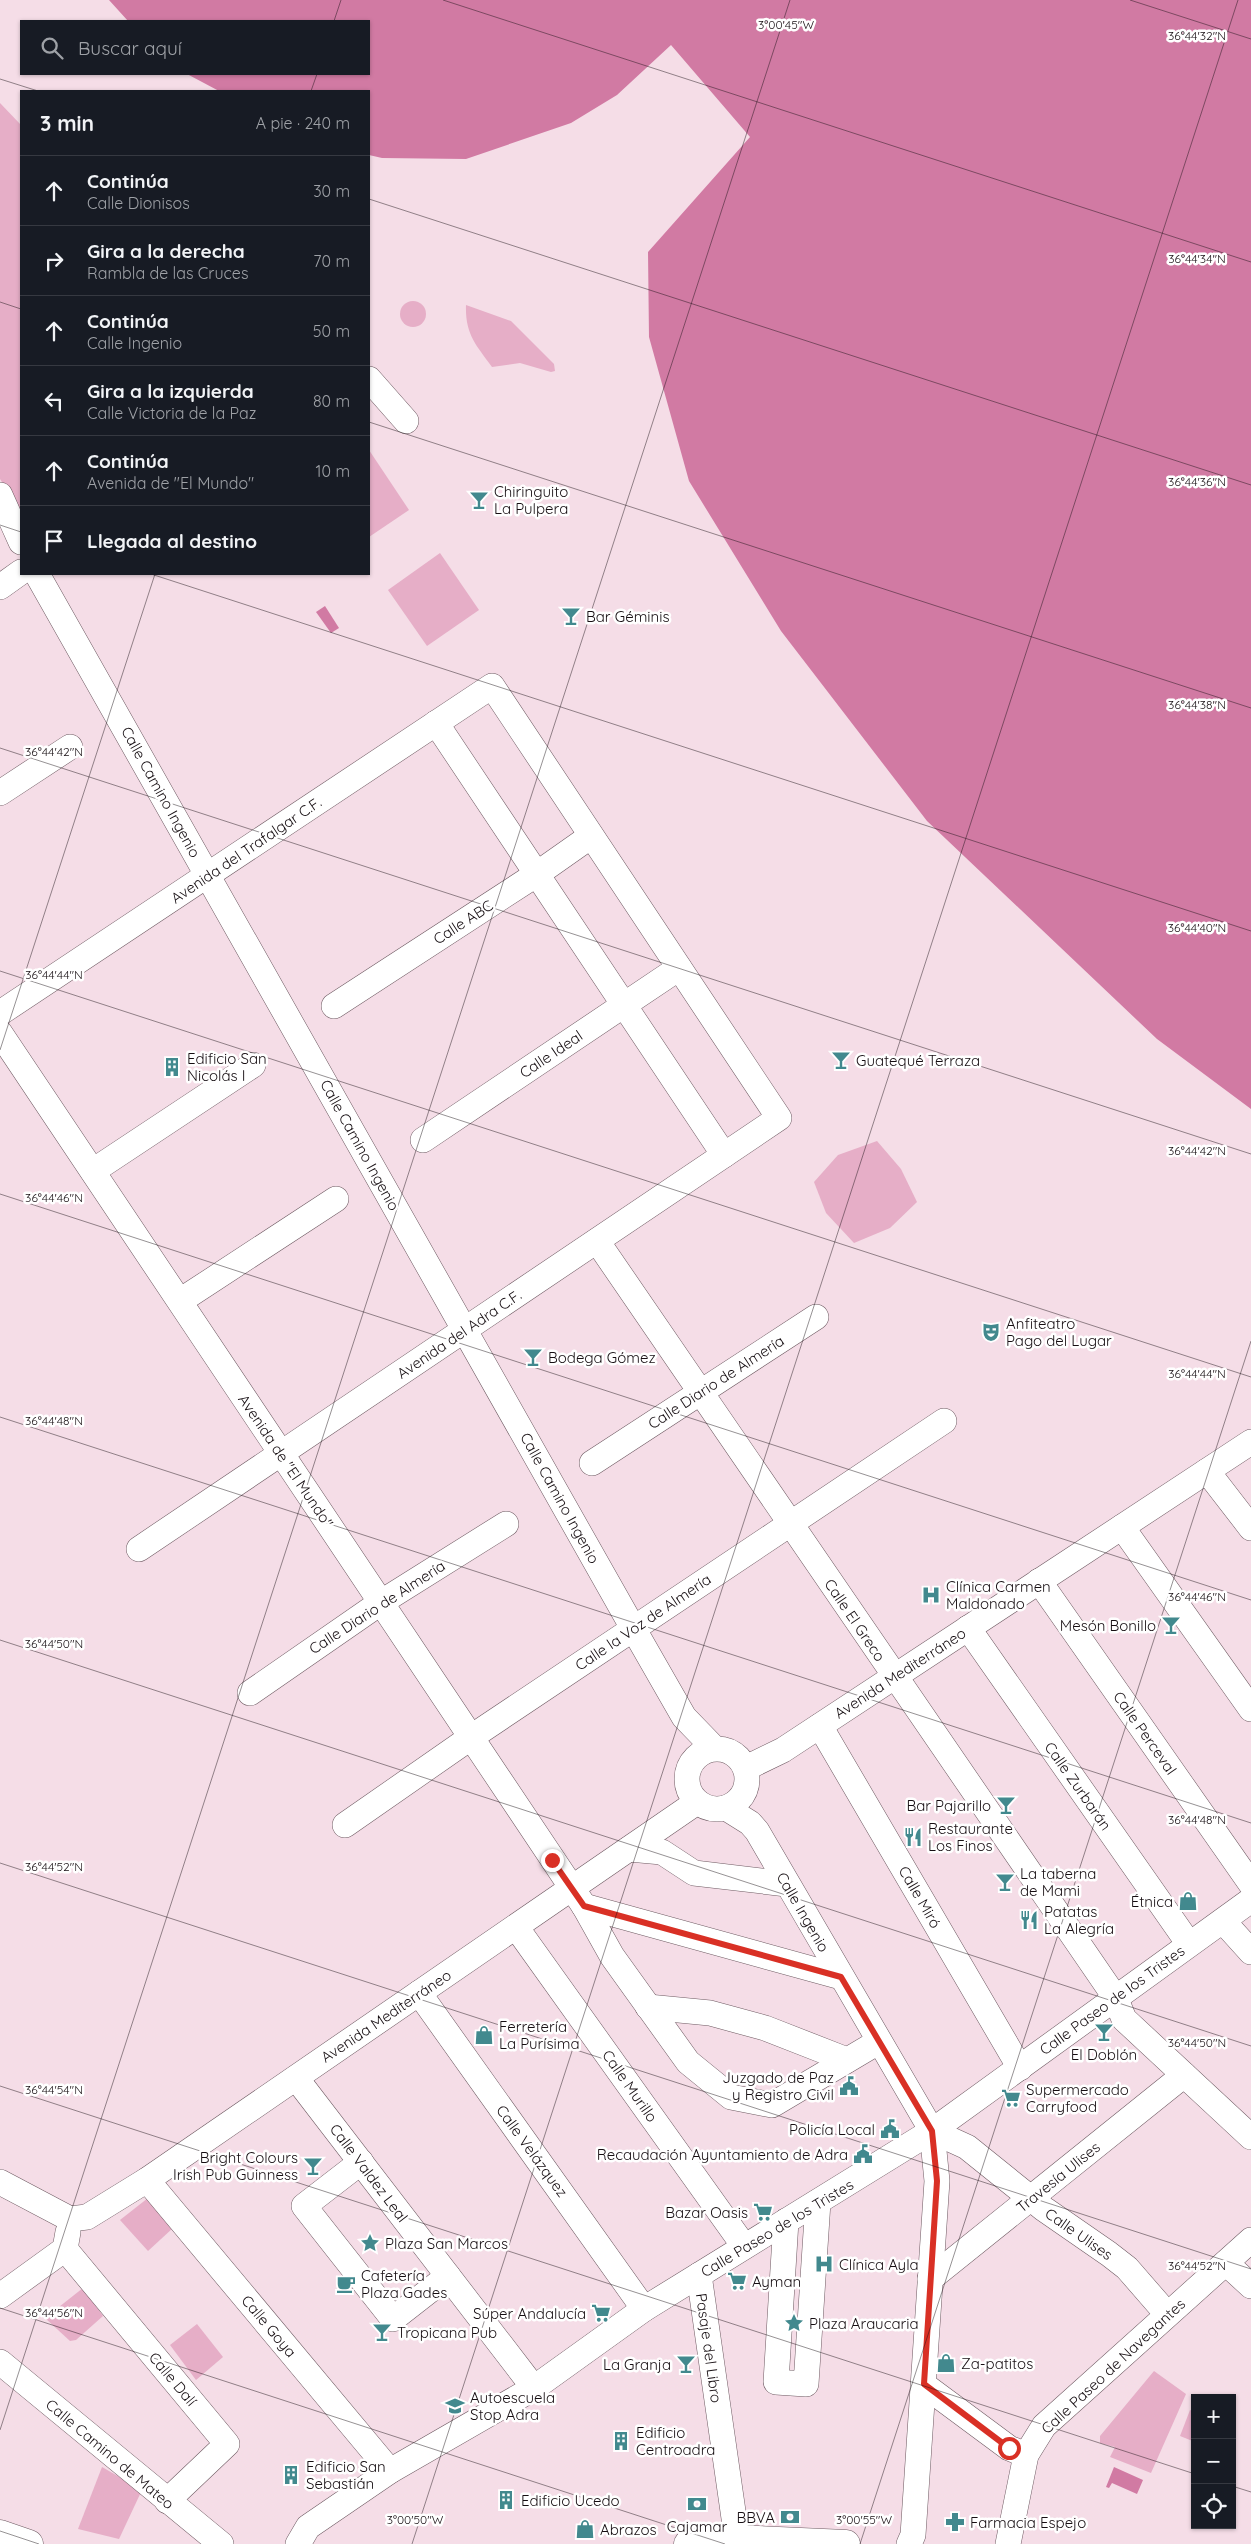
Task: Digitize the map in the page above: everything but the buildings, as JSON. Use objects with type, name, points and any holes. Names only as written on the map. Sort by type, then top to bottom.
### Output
[{"type":"highway","points":[[0,2534],[29,2544]]},
{"type":"highway","points":[[695,2544],[737,2539],[846,2544]]},
{"type":"street","points":[[370,380],[406,421]]},
{"type":"street","points":[[0,495],[20,540]]},
{"type":"street","points":[[0,587],[20,573]]},
{"type":"street","name":"Calle Camino Ingenio","points":[[37,575],[704,1752]]},
{"type":"street","name":"Avenida del Trafalgar C.F.","points":[[0,1013],[492,686],[591,836]]},
{"type":"street","points":[[436,723],[724,1155]]},
{"type":"street","points":[[0,793],[70,747]]},
{"type":"street","points":[[591,836],[679,968]]},
{"type":"street","name":"Calle ABC","points":[[334,1006],[537,874],[591,836]]},
{"type":"street","name":"Calle Ideal","points":[[423,1140],[679,968]]},
{"type":"street","name":"Avenida del Adra C.F.","points":[[139,1549],[779,1118],[679,968]]},
{"type":"street","name":"Avenida de \"El Mundo\"","points":[[0,1033],[578,1898],[612,1956],[688,2062],[731,2097],[772,2105],[878,2042]]},
{"type":"street","points":[[93,1171],[253,1065]]},
{"type":"street","points":[[180,1301],[336,1199]]},
{"type":"street","name":"Calle El Greco","points":[[597,1241],[1115,1997],[1124,2019],[1251,2137]]},
{"type":"street","name":"Calle Diario de Almería","points":[[592,1463],[816,1317]]},
{"type":"street","name":"Calle la Voz de Almería","points":[[345,1824],[633,1628],[944,1421]]},
{"type":"street","name":"Avenida Mediterráneo","points":[[746,1768],[782,1750],[820,1726],[1251,1442]]},
{"type":"street","points":[[1206,1471],[1251,1528]]},
{"type":"street","name":"Calle Diario de Almería","points":[[250,1693],[380,1603],[506,1524]]},
{"type":"street","points":[[1122,1527],[1251,1709]]},
{"type":"street","name":"Calle Perceval","points":[[1039,1582],[1251,1884]]},
{"type":"street","name":"Calle Zurbarán","points":[[968,1628],[1189,1944]]},
{"type":"street","name":"Calle Miró","points":[[820,1726],[1020,2068]]},
{"type":"street","points":[[704,1752],[733,1752],[746,1768],[747,1788],[734,1802],[716,1810],[697,1802],[687,1785],[690,1765],[704,1752]]},
{"type":"street","name":"Avenida Mediterráneo","points":[[70,2219],[87,2217],[147,2180],[516,1927],[578,1898],[629,1849],[697,1802]]},
{"type":"street","name":"Calle Ingenio","points":[[734,1802],[750,1823],[787,1884],[878,2042],[932,2131]]},
{"type":"street","points":[[629,1849],[662,1852],[694,1873],[787,1884]]},
{"type":"street","points":[[578,1898],[841,1977]]},
{"type":"street","name":"Calle Paseo de los Tristes","points":[[298,2544],[308,2527],[390,2471],[534,2388],[644,2309],[932,2131],[1251,1900]]},
{"type":"street","points":[[1223,1921],[1251,1952]]},
{"type":"street","name":"Calle Murillo","points":[[516,1927],[744,2246]]},
{"type":"street","name":"Calle Velázquez","points":[[419,1993],[644,2309]]},
{"type":"street","points":[[648,2007],[710,2013],[765,2028],[847,2060]]},
{"type":"street","name":"Travesía Ulises","points":[[930,2279],[1184,2075]]},
{"type":"street","name":"Calle Valdez Leal","points":[[296,2078],[534,2388]]},
{"type":"street","points":[[909,2544],[913,2535],[937,2181],[932,2131]]},
{"type":"street","name":"Calle Ulises","points":[[932,2131],[967,2147],[1031,2199],[1115,2258],[1168,2314]]},
{"type":"street","points":[[360,2162],[304,2206],[393,2319],[448,2276]]},
{"type":"street","name":"Calle Goya","points":[[147,2180],[390,2471]]},
{"type":"street","points":[[0,2182],[70,2219],[65,2250],[0,2296]]},
{"type":"street","points":[[786,2221],[776,2382],[806,2384],[818,2202]]},
{"type":"street","name":"Calle Paseo de Navegantes","points":[[1008,2544],[1026,2455],[1044,2426],[1251,2240]]},
{"type":"street","name":"Calle Dalí","points":[[65,2250],[227,2444],[167,2501]]},
{"type":"street","points":[[1226,2263],[1251,2286]]},
{"type":"street","name":"Pasaje del Libro","points":[[698,2275],[737,2539]]},
{"type":"street","name":"Calle Camino de Mateo","points":[[0,2362],[221,2544]]},
{"type":"street","points":[[924,2384],[1009,2448],[1026,2455]]},
{"type":"shaded area","points":[[109,0],[1251,0],[1251,1109],[1157,1039],[927,821],[781,631],[689,481],[649,337],[648,252],[750,137],[671,45],[617,95],[571,123],[466,159],[382,158],[370,155],[370,90],[217,90],[189,75],[370,75],[370,20],[127,20]]},
{"type":"shaded area","points":[[0,103],[20,124],[20,510],[0,479]]},
{"type":"shaded area","points":[[413,301],[422,305],[426,314],[422,323],[413,327],[404,323],[400,314],[404,305]]},
{"type":"shaded area","points":[[466,305],[511,321],[554,364],[555,371],[551,372],[520,363],[492,367],[476,345],[470,332],[467,324]]},
{"type":"shaded area","points":[[370,452],[409,510],[370,536]]},
{"type":"shaded area","points":[[440,553],[479,610],[427,646],[388,590]]},
{"type":"shaded area","points":[[325,606],[339,628],[331,633],[316,612]]},
{"type":"shaded area","points":[[877,1141],[901,1169],[917,1202],[890,1228],[854,1243],[826,1213],[814,1182],[838,1155]]},
{"type":"shaded area","points":[[148,2198],[173,2228],[148,2251],[120,2220]]},
{"type":"shaded area","points":[[83,2288],[103,2316],[76,2340],[70,2341],[45,2318]]},
{"type":"shaded area","points":[[197,2324],[223,2357],[196,2380],[170,2345]]},
{"type":"shaded area","points":[[1154,2371],[1186,2394],[1151,2473],[1110,2457],[1115,2447],[1100,2443],[1100,2436]]},
{"type":"shaded area","points":[[1190,2410],[1191,2410],[1191,2440],[1180,2436]]},
{"type":"shaded area","points":[[102,2467],[142,2490],[119,2539],[78,2529]]},
{"type":"shaded area","points":[[1114,2467],[1143,2480],[1137,2494],[1112,2483],[1109,2488],[1106,2487]]},
{"type":"place","name":"Chiringuito La Pulpera","points":[[479,500]]},
{"type":"place","name":"Bar Géminis","points":[[571,616]]},
{"type":"place","name":"Guatequé Terraza","points":[[841,1060]]},
{"type":"place","name":"Edificio San Nicolás I","points":[[172,1067]]},
{"type":"place","name":"Anfiteatro Pago del Lugar","points":[[991,1332]]},
{"type":"place","name":"Bodega Gómez","points":[[533,1357]]},
{"type":"place","name":"Clínica Carmen Maldonado","points":[[931,1595]]},
{"type":"place","name":"Mesón Bonillo","points":[[1171,1625]]},
{"type":"place","name":"Bar Pajarillo","points":[[1006,1805]]},
{"type":"place","name":"Restaurante Los Finos","points":[[913,1837]]},
{"type":"place","name":"La taberna de Mami","points":[[1005,1882]]},
{"type":"place","name":"Étnica","points":[[1188,1901]]},
{"type":"place","name":"Patatas La Alegría","points":[[1029,1920]]},
{"type":"place","name":"El Doblón","points":[[1104,2032]]},
{"type":"place","name":"Ferretería La Purísima","points":[[484,2035]]},
{"type":"place","name":"Juzgado de Paz y Registro Civil","points":[[849,2086]]},
{"type":"place","name":"Supermercado Carryfood","points":[[1011,2098]]},
{"type":"place","name":"Policía Local","points":[[890,2129]]},
{"type":"place","name":"Recaudación Ayuntamiento de Adra","points":[[863,2154]]},
{"type":"place","name":"Bright Colours Irish Pub Guinness","points":[[313,2166]]},
{"type":"place","name":"Bazar Oasis","points":[[763,2212]]},
{"type":"place","name":"Plaza San Marcos","points":[[370,2243]]},
{"type":"place","name":"Clínica Ayla","points":[[824,2264]]},
{"type":"place","name":"Ayman","points":[[737,2281]]},
{"type":"place","name":"Cafetería Plaza Gades","points":[[346,2284]]},
{"type":"place","name":"Súper Andalucía","points":[[601,2313]]},
{"type":"place","name":"Plaza Araucaria","points":[[794,2323]]},
{"type":"place","name":"Tropicana Pub","points":[[382,2332]]},
{"type":"place","name":"Za-patitos","points":[[946,2363]]},
{"type":"place","name":"La Granja","points":[[686,2364]]},
{"type":"place","name":"Autoescuela Stop Adra","points":[[455,2406]]},
{"type":"place","name":"Edificio Centroadra","points":[[621,2441]]},
{"type":"place","name":"Edificio San Sebastián","points":[[291,2475]]},
{"type":"place","name":"Edificio Ucedo","points":[[506,2500]]},
{"type":"place","name":"Cajamar","points":[[697,2504]]},
{"type":"place","name":"BBVA","points":[[790,2517]]},
{"type":"place","name":"Farmacia Espejo","points":[[955,2522]]},
{"type":"place","name":"Abrazos","points":[[585,2529]]},
{"type":"route","points":[[552,1860],[584,1906],[841,1977],[920,2114],[932,2131],[937,2181],[924,2384],[1009,2448]]}]
